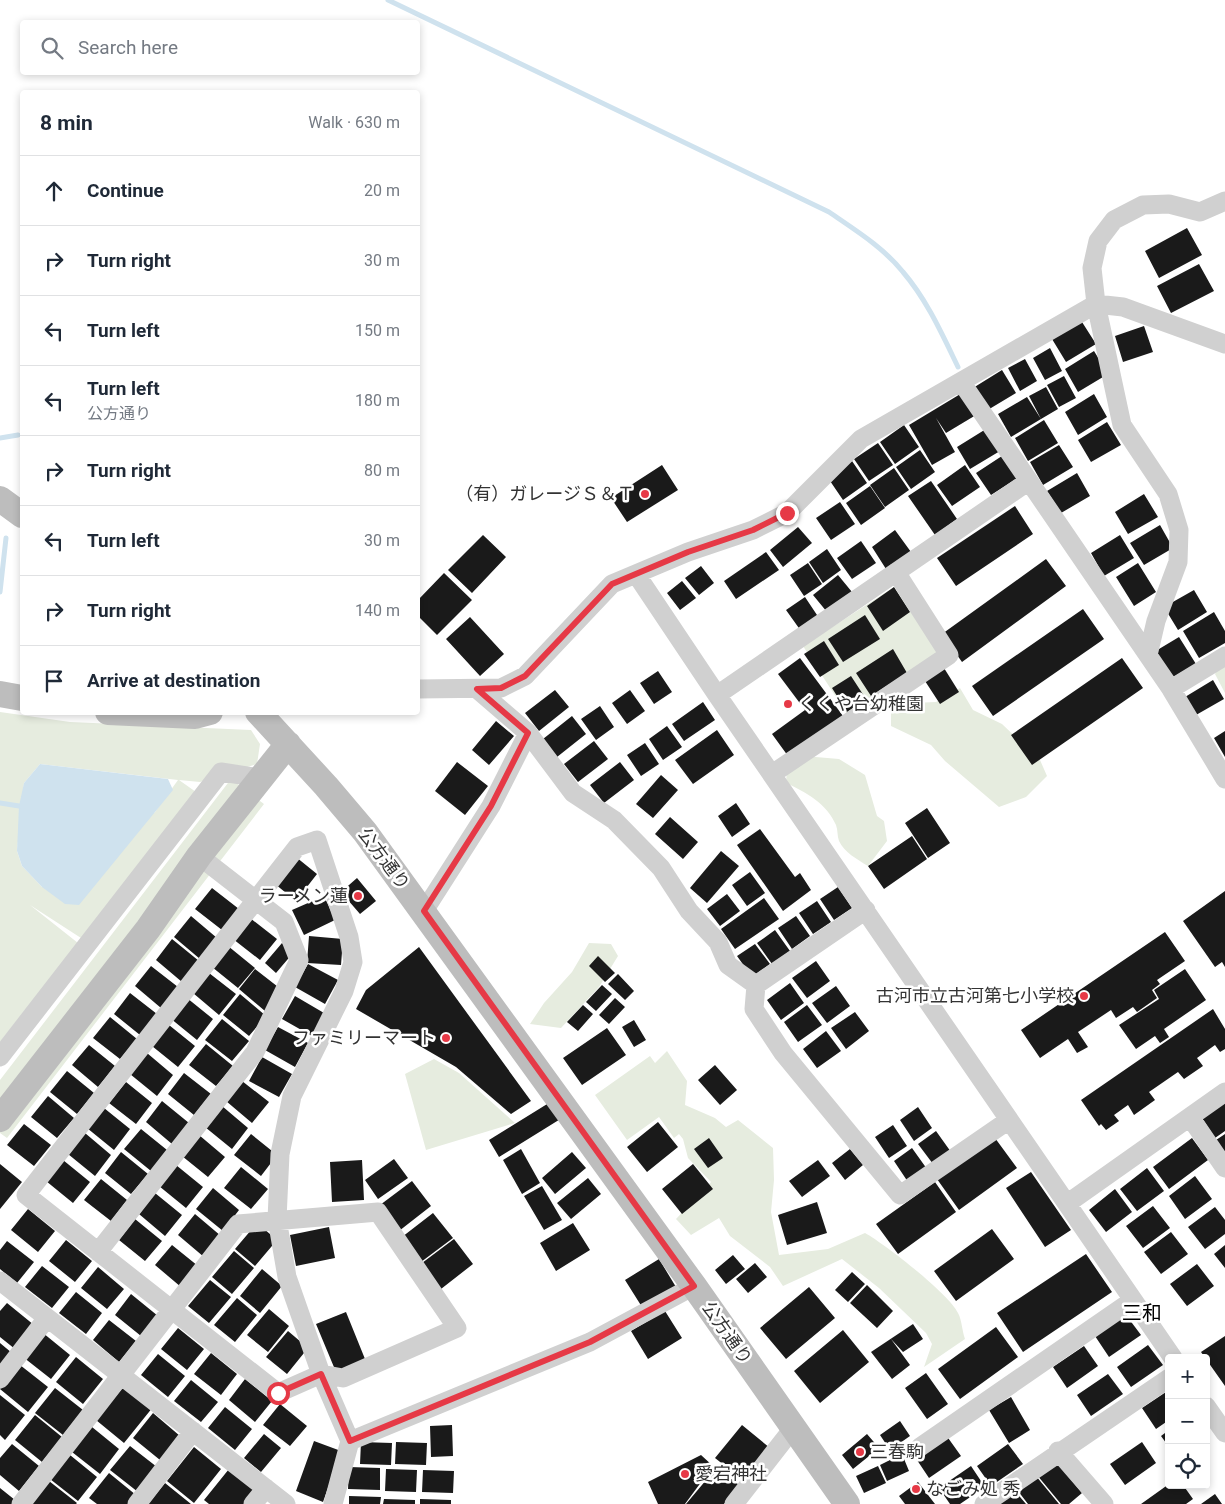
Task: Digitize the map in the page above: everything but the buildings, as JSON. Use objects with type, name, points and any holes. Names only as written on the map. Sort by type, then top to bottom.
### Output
[{"type":"street","points":[[1148,655],[1156,621],[1178,562],[1179,530],[1168,494],[1122,425],[1096,304],[1092,268],[1098,241],[1114,220],[1143,205],[1169,204],[1200,212],[1225,201]]},
{"type":"street","points":[[420,688],[501,688],[525,676],[612,584],[688,552],[753,530],[787,513],[861,439],[962,383],[1096,304],[1123,307],[1225,344]]},
{"type":"street","points":[[962,383],[1148,655],[1223,772]]},
{"type":"street","points":[[717,695],[1029,481]]},
{"type":"street","points":[[0,499],[20,514]]},
{"type":"street","points":[[772,774],[949,655],[896,572]]},
{"type":"street","points":[[636,574],[717,695],[1170,1354]]},
{"type":"street","points":[[1170,689],[1225,656]]},
{"type":"street","points":[[477,689],[528,733],[573,793],[614,820],[661,868],[690,911],[718,942],[728,965],[756,985]]},
{"type":"street","points":[[0,694],[20,698]]},
{"type":"street","points":[[173,715],[199,715]]},
{"type":"street","name":"公方通り","points":[[261,715],[365,832],[424,911],[694,1286],[847,1504]]},
{"type":"street","points":[[424,911],[491,806],[528,733]]},
{"type":"street","points":[[0,1119],[148,929],[200,856],[288,744]]},
{"type":"street","points":[[0,1057],[221,772],[262,778]]},
{"type":"street","points":[[21,1504],[171,1309],[238,1224],[277,1219],[378,1212],[457,1328],[343,1378],[321,1374],[278,1393],[171,1309],[98,1252],[26,1195],[297,847],[316,840],[349,937],[352,962],[344,991],[292,1096],[280,1154],[277,1219],[287,1277],[321,1374],[350,1441],[333,1504]]},
{"type":"street","points":[[98,1252],[255,1052],[299,960],[284,922],[200,856]]},
{"type":"street","points":[[756,985],[866,910]]},
{"type":"street","points":[[756,985],[754,1009],[783,1053],[900,1195],[1010,1120]]},
{"type":"street","points":[[1068,1203],[1225,1092]]},
{"type":"street","points":[[1190,1116],[1225,1168]]},
{"type":"street","points":[[0,1281],[286,1504]]},
{"type":"street","points":[[350,1441],[590,1342],[694,1286]]},
{"type":"street","points":[[920,1447],[1134,1300]]},
{"type":"street","points":[[0,1379],[47,1318]]},
{"type":"street","points":[[984,1504],[1058,1451],[1165,1381]]},
{"type":"street","points":[[1210,1412],[1225,1433]]},
{"type":"street","points":[[734,1504],[794,1427]]},
{"type":"street","points":[[137,1504],[193,1432]]},
{"type":"street","points":[[1058,1451],[1104,1504]]},
{"type":"street","points":[[253,1504],[266,1488]]},
{"type":"shaded area","points":[[894,587],[939,653],[847,714],[803,646]]},
{"type":"shaded area","points":[[1225,656],[1225,693],[1215,674]]},
{"type":"shaded area","points":[[960,688],[973,710],[1002,724],[1040,760],[1047,776],[1026,797],[999,807],[945,761],[931,745],[891,726],[891,704],[936,702]]},
{"type":"shaded area","points":[[0,712],[70,722],[251,730],[260,744],[257,764],[200,782],[179,780],[196,792],[81,938],[30,905],[78,943],[0,1042]],"holes":[[[40,764],[178,780],[155,812],[42,887],[22,866],[17,851],[24,783]]]},
{"type":"shaded area","points":[[804,756],[839,759],[865,775],[877,816],[884,821],[887,841],[868,866],[841,845],[836,825],[827,811],[801,790],[786,783],[787,767]]},
{"type":"shaded area","points":[[231,779],[264,804],[7,1138],[0,1133],[0,1080]]},
{"type":"shaded area","points":[[589,943],[611,944],[618,956],[599,987],[561,1028],[530,1024],[544,1003],[572,972]]},
{"type":"shaded area","points":[[667,1051],[687,1081],[685,1105],[715,1118],[726,1127],[738,1120],[773,1148],[774,1180],[771,1212],[779,1255],[828,1249],[865,1233],[901,1258],[942,1294],[958,1313],[965,1339],[924,1367],[932,1344],[926,1333],[879,1288],[842,1259],[783,1286],[770,1267],[730,1236],[719,1218],[691,1235],[676,1219],[711,1182],[688,1158],[683,1139],[679,1134],[674,1138],[659,1117],[627,1140],[595,1095],[650,1056],[655,1063]]},
{"type":"shaded area","points":[[434,1059],[459,1073],[515,1123],[426,1150],[405,1074]]},
{"type":"water","points":[[40,764],[168,779],[173,790],[79,905],[65,904],[42,887],[22,866],[17,851],[19,806],[24,783]]},
{"type":"waterway","points":[[388,0],[829,212],[878,247],[903,272],[927,306],[958,367]]},
{"type":"waterway","points":[[0,438],[18,435]]},
{"type":"waterway","points":[[0,592],[6,538]]},
{"type":"waterway","points":[[0,803],[19,806]]},
{"type":"place","name":"（有）ガレージＳ＆Ｔ","points":[[645,494]]},
{"type":"place","name":"くくや台幼稚園","points":[[788,704]]},
{"type":"place","name":"ラーメン蓮","points":[[358,896]]},
{"type":"place","name":"古河市立古河第七小学校","points":[[1084,996]]},
{"type":"place","name":"ファミリーマート","points":[[446,1038]]},
{"type":"place","name":"三春駒","points":[[860,1452]]},
{"type":"place","name":"愛宕神社","points":[[685,1474]]},
{"type":"place","name":"なごみ処 秀","points":[[916,1489]]},
{"type":"district","name":"三和","points":[[1142,1313]]},
{"type":"route","points":[[278,1393],[321,1374],[350,1441],[590,1342],[694,1286],[424,911],[491,806],[528,733],[477,689],[501,688],[525,676],[612,584],[688,552],[753,530],[787,513]]}]
